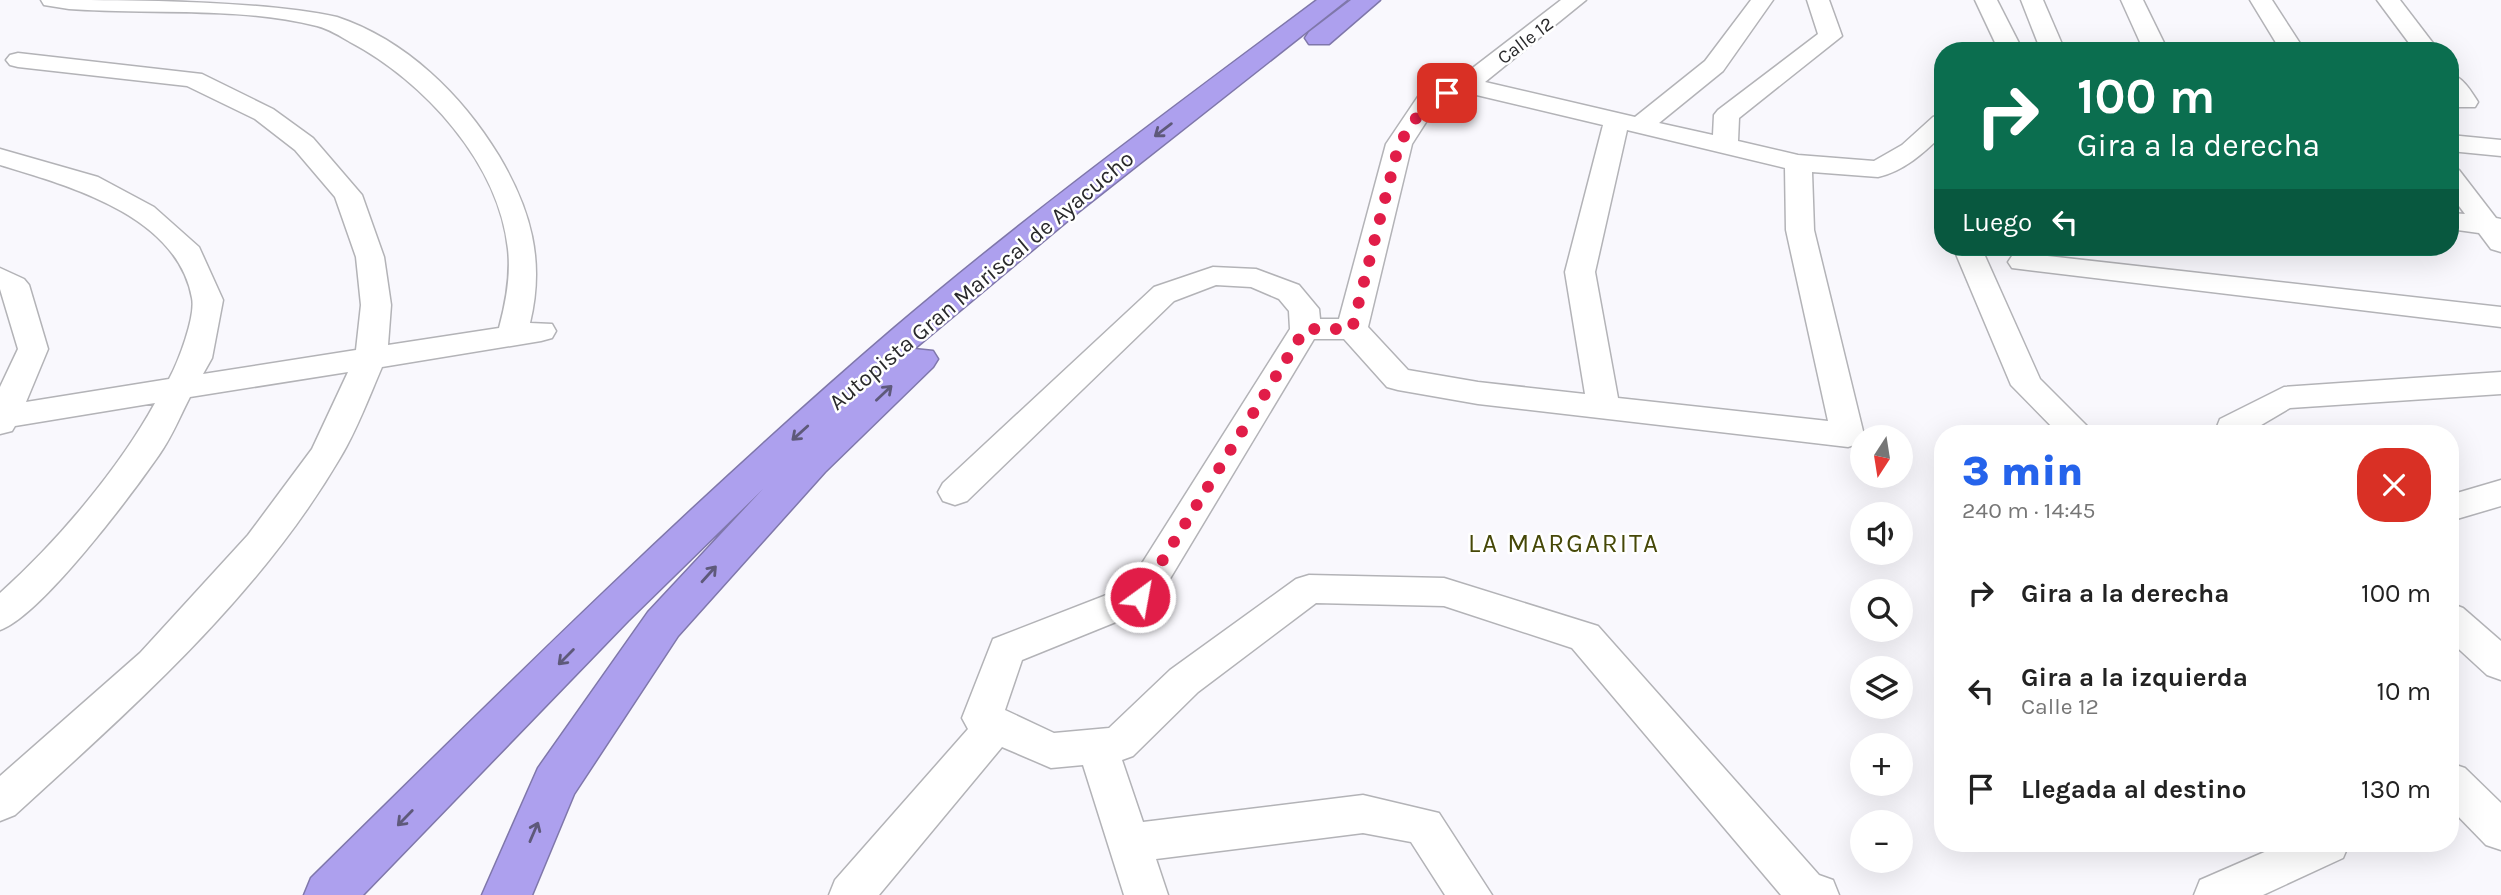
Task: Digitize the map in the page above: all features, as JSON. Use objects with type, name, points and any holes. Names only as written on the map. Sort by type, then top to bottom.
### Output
[{"type":"highway","name":"Autopista Gran Mariscal de Ayacucho","points":[[329,895],[614,609],[764,466],[908,335],[1065,205],[1334,0]]},
{"type":"highway","name":"Autopista Gran Mariscal de Ayacucho","points":[[507,895],[555,783],[663,624],[811,462],[934,345],[1088,218],[1367,0]]},
{"type":"street","points":[[2,419],[180,387],[527,333],[527,270],[514,208],[472,131],[437,91],[409,68],[367,40],[329,22],[192,5],[120,5],[52,0]]},
{"type":"street","name":"Calle 12","points":[[1352,329],[1399,144],[1428,100],[1466,85],[1575,0]]},
{"type":"street","points":[[1603,406],[1580,272],[1629,122],[1714,66],[1762,0]]},
{"type":"street","points":[[1725,145],[1727,115],[1830,36],[1818,0]]},
{"type":"street","points":[[1986,0],[2007,42]]},
{"type":"street","points":[[2032,0],[2049,42]]},
{"type":"street","points":[[2132,0],[2152,42]]},
{"type":"street","points":[[2261,0],[2287,42]]},
{"type":"street","points":[[2388,0],[2420,42]]},
{"type":"street","points":[[0,802],[154,664],[261,545],[327,454],[370,357],[376,305],[370,257],[348,195],[304,144],[264,114],[193,79],[18,60]]},
{"type":"street","points":[[1466,85],[1798,163],[1878,169],[1911,151],[1934,129]]},
{"type":"street","points":[[2459,93],[2466,102]]},
{"type":"street","points":[[2459,144],[2501,148]]},
{"type":"street","points":[[0,157],[88,183],[144,213],[189,253],[208,300],[196,358],[148,446],[46,573],[0,615]]},
{"type":"street","points":[[1305,329],[1352,329],[1398,379],[1478,393],[1848,435],[1800,230],[1798,163]]},
{"type":"street","points":[[2459,187],[2497,232]]},
{"type":"street","points":[[2459,223],[2497,232]]},
{"type":"street","points":[[1971,256],[2027,385],[2069,425]]},
{"type":"street","points":[[2022,262],[2501,317]]},
{"type":"street","points":[[955,492],[1164,294],[1213,276],[1256,278],[1289,292],[1304,309],[1305,329],[1140,597],[1006,650],[982,718],[1051,751],[1119,744],[1184,681],[1308,589],[1444,592],[1585,637],[1804,890],[1816,895]]},
{"type":"street","points":[[0,277],[14,285],[33,349],[2,419]]},
{"type":"street","points":[[2236,425],[2284,398],[2501,383]]},
{"type":"street","points":[[2459,505],[2501,493]]},
{"type":"street","points":[[2459,626],[2501,664]]},
{"type":"street","points":[[851,895],[996,725]]},
{"type":"street","points":[[1097,746],[1146,895]]},
{"type":"street","points":[[2459,792],[2501,831]]},
{"type":"street","points":[[1130,844],[1363,814],[1424,826],[1470,895]]},
{"type":"street","points":[[2217,895],[2311,852]]},
{"type":"district","name":"LA MARGARITA","points":[[1564,543]]},
{"type":"route","points":[[1140,597],[1305,329],[1352,329],[1399,144],[1428,100],[1447,93]]}]
